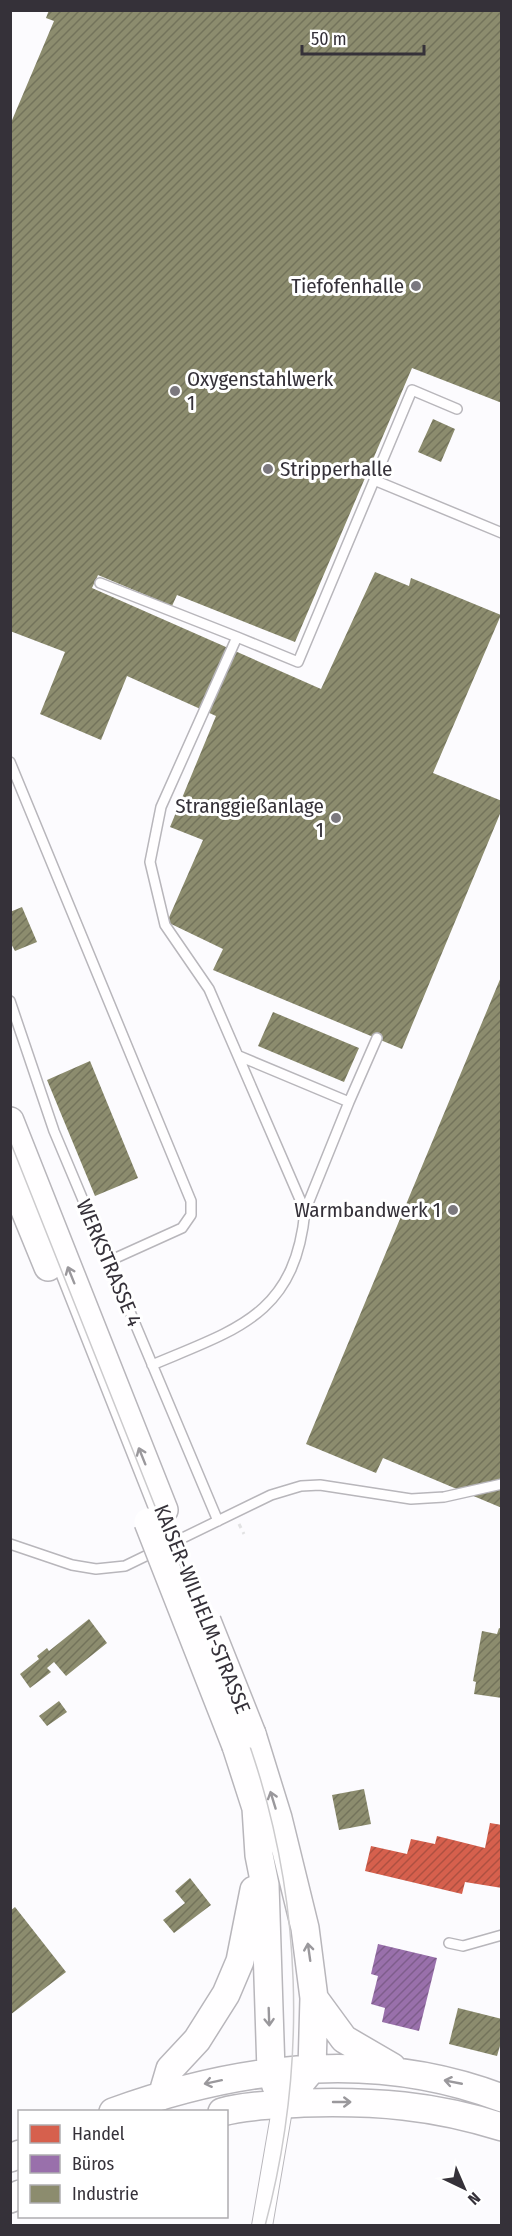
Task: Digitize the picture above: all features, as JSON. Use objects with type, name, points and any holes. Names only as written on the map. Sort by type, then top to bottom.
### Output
[{"type":"main road","name":"KAISER-WILHELM-STRASSE","points":[[10,1121],[156,1516],[244,1740],[278,1818],[305,1928],[314,1998],[312,2069],[283,2104]]},
{"type":"main road","name":"KAISER-WILHELM-STRASSE","points":[[10,1173],[156,1516]]},
{"type":"main road","name":"KAISER-WILHELM-STRASSE","points":[[244,1740],[256,1808],[259,1855],[265,1885],[271,2071],[283,2104]]},
{"type":"main road","points":[[162,2096],[171,2069],[197,2040],[226,1994],[240,1961],[259,1855]]},
{"type":"main road","points":[[314,1998],[344,2039],[364,2053],[404,2073]]},
{"type":"main road","points":[[119,2110],[211,2082],[271,2071],[334,2068],[404,2073],[469,2085],[501,2098]]},
{"type":"main road","points":[[228,2111],[283,2104],[347,2102],[413,2105],[471,2117],[501,2127]]},
{"type":"street","name":"KAISER-WILHELM-STRASSE","points":[[262,2226],[283,2104]]},
{"type":"lane","points":[[100,583],[297,662],[412,390],[457,409]]},
{"type":"lane","points":[[374,480],[501,533]]},
{"type":"lane","points":[[237,637],[161,807],[150,862],[165,925],[209,989],[305,1211]]},
{"type":"lane","points":[[10,762],[191,1201],[191,1215],[182,1228],[109,1261]]},
{"type":"lane","name":"WERKSTRASSE 4","points":[[10,1001],[54,1131],[218,1521]]},
{"type":"lane","points":[[152,1365],[236,1329],[277,1295],[292,1272],[303,1240],[305,1211],[377,1038]]},
{"type":"lane","points":[[239,1056],[349,1102]]},
{"type":"lane","points":[[10,1544],[72,1565],[96,1569],[125,1566],[271,1496],[300,1486],[320,1485],[411,1499],[444,1497],[501,1484]]},
{"type":"lane","points":[[449,1943],[464,1946],[501,1935]]},
{"type":"building: Handel","points":[[490,1823],[502,1825],[502,1888],[465,1882],[462,1894],[365,1871],[371,1846],[407,1854],[411,1839],[435,1844],[437,1836],[485,1848]]},
{"type":"building: Büros","points":[[378,1944],[437,1958],[419,2031],[382,2022],[385,2008],[371,2004],[378,1976],[371,1974]]},
{"type":"building: Industrie","name":"Oxygenstahlwerk 1","points":[[49,10],[502,10],[502,403],[412,368],[295,642],[177,595],[172,606],[98,575],[92,588],[321,689],[375,572],[409,586],[411,578],[501,615],[433,773],[502,801],[502,809],[402,1049],[213,970],[223,949],[167,922],[203,840],[170,827],[216,716],[127,676],[101,740],[40,714],[65,652],[10,631],[10,125],[54,21],[46,18]]},
{"type":"building: Industrie","points":[[433,419],[455,429],[441,462],[418,452]]},
{"type":"building: Industrie","points":[[22,907],[37,942],[15,951],[10,942],[10,912]]},
{"type":"building: Industrie","name":"Warmbandwerk 1","points":[[501,977],[502,1508],[383,1458],[376,1473],[306,1444]]},
{"type":"building: Industrie","points":[[273,1012],[359,1048],[344,1082],[258,1046]]},
{"type":"building: Industrie","points":[[90,1061],[138,1178],[95,1196],[47,1080]]},
{"type":"building: Industrie","points":[[89,1619],[107,1643],[66,1676],[54,1662],[47,1668],[51,1672],[30,1688],[20,1674],[39,1659],[37,1656],[47,1648],[49,1651]]},
{"type":"building: Industrie","points":[[499,1628],[502,1629],[502,1698],[474,1694],[476,1682],[473,1681],[482,1631],[497,1634]]},
{"type":"building: Industrie","points":[[59,1701],[67,1712],[47,1726],[39,1716]]},
{"type":"building: Industrie","points":[[364,1789],[371,1824],[339,1830],[332,1795]]},
{"type":"building: Industrie","points":[[190,1878],[211,1905],[174,1933],[163,1920],[185,1903],[175,1891]]},
{"type":"building: Industrie","points":[[15,1907],[66,1972],[10,2015],[10,1911]]},
{"type":"building: Industrie","points":[[458,2008],[502,2019],[502,2039],[497,2056],[449,2044]]},
{"type":"tram line","points":[[10,1141],[247,1738],[266,1797],[289,1919],[293,1980],[293,2042],[288,2103],[279,2165],[265,2226]]},
{"type":"place","name":"Tiefofenhalle","points":[[416,286]]},
{"type":"place","name":"Oxygenstahlwerk 1","points":[[175,391]]},
{"type":"place","name":"Stripperhalle","points":[[268,469]]},
{"type":"place","name":"Stranggießanlage 1","points":[[336,818]]},
{"type":"place","name":"Warmbandwerk 1","points":[[453,1210]]}]
